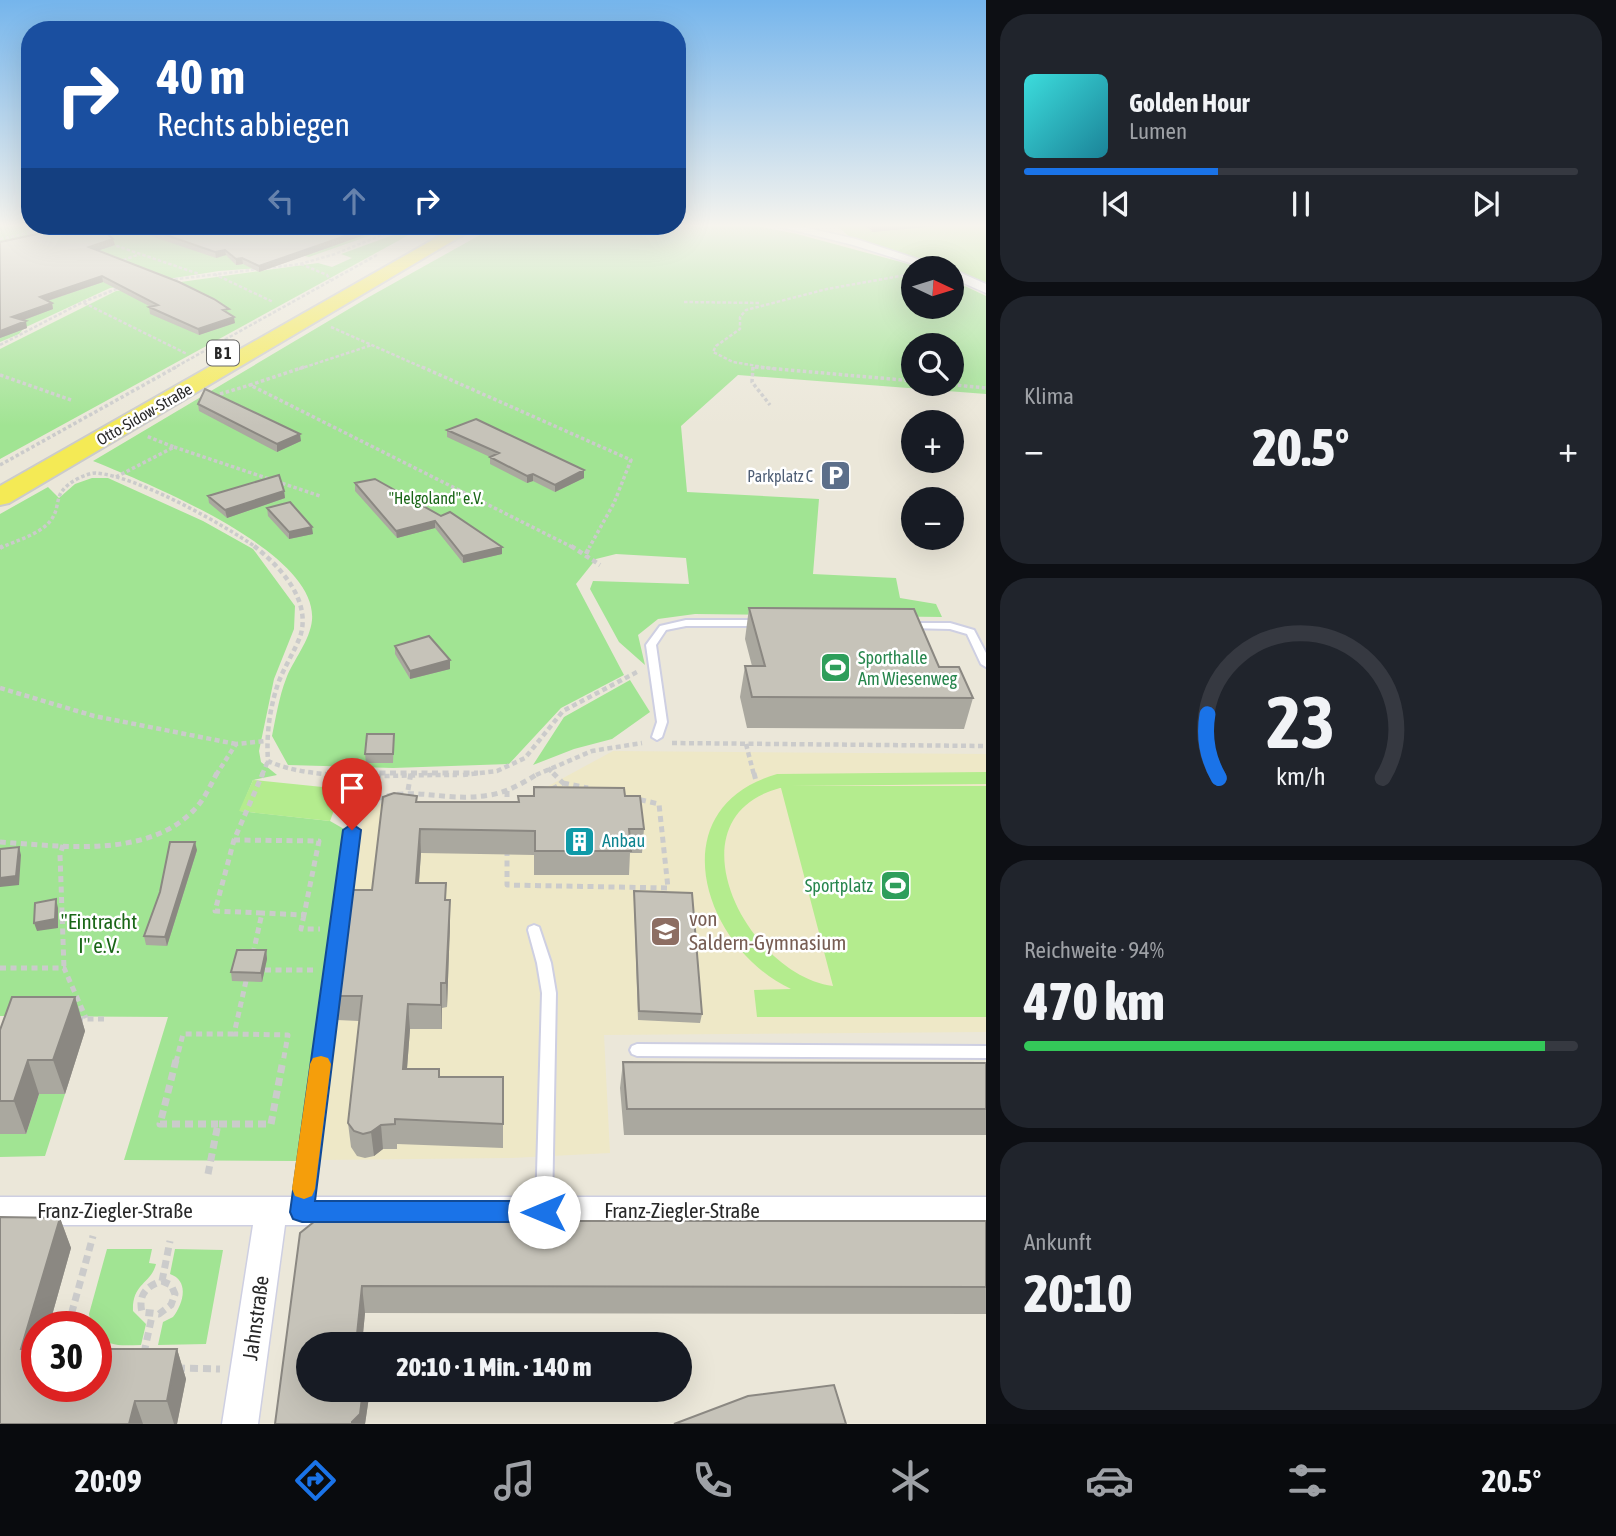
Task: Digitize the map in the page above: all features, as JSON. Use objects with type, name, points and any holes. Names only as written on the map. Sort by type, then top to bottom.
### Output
[{"type":"main road","name":"Otto-Sidow-Straße","points":[[0,481],[331,292]]},
{"type":"main road","name":"Otto-Sidow-Straße","points":[[0,497],[355,292]]},
{"type":"street","name":"Franz-Ziegler-Straße","points":[[0,1212],[986,1211]]},
{"type":"street","name":"Jahnstraße","points":[[240,1424],[249,1369],[286,1212]]},
{"type":"lane","points":[[659,741],[662,722],[651,646],[663,628],[687,623],[776,624]]},
{"type":"lane","points":[[897,625],[950,626],[971,632],[986,664]]},
{"type":"lane","points":[[286,1212],[332,970],[352,830]]},
{"type":"lane","points":[[534,930],[549,993],[544,1212]]},
{"type":"lane","points":[[637,1050],[986,1052]]},
{"type":"path","points":[[0,345],[107,292]]},
{"type":"path","points":[[253,292],[273,302]]},
{"type":"path","points":[[0,465],[308,292]]},
{"type":"path","points":[[821,292],[746,310],[740,317],[740,329],[716,346],[713,352],[733,362],[753,367],[901,380]]},
{"type":"path","points":[[83,302],[187,354]]},
{"type":"path","points":[[684,302],[770,303]]},
{"type":"path","points":[[326,324],[631,460],[614,503],[586,554]]},
{"type":"path","points":[[24,328],[28,330]]},
{"type":"path","points":[[211,397],[372,345]]},
{"type":"path","points":[[753,367],[752,382],[770,405]]},
{"type":"path","points":[[0,375],[71,400]]},
{"type":"path","points":[[250,385],[586,554],[600,565]]},
{"type":"path","points":[[964,386],[986,388]]},
{"type":"path","points":[[156,429],[145,437],[320,496]]},
{"type":"path","points":[[116,477],[174,447]]},
{"type":"path","points":[[0,548],[45,527],[54,516],[62,489],[88,474],[116,477],[205,519],[257,548],[282,575],[303,606],[303,622],[279,680],[266,741],[268,761],[234,839],[215,911],[304,915]]},
{"type":"path","points":[[268,761],[285,769],[314,773],[462,775],[514,765],[525,758],[564,711],[637,672]]},
{"type":"path","points":[[0,688],[93,716],[156,726],[236,744],[266,741]]},
{"type":"path","points":[[352,830],[356,807],[375,795],[408,790],[473,796],[507,791],[548,768],[606,747],[659,741],[986,746]]},
{"type":"path","points":[[0,842],[63,845],[145,840],[175,827],[205,797],[228,753],[236,744]]},
{"type":"path","points":[[746,744],[756,780]]},
{"type":"path","points":[[548,768],[563,783],[599,791]]},
{"type":"path","points":[[408,790],[411,773]]},
{"type":"path","points":[[540,796],[563,783]]},
{"type":"path","points":[[507,791],[507,815],[518,808]]},
{"type":"path","points":[[507,846],[506,885],[668,888],[659,804],[635,798]]},
{"type":"path","points":[[234,839],[319,841],[300,929],[337,930]]},
{"type":"path","points":[[63,845],[60,855],[64,968],[87,1019]]},
{"type":"path","points":[[252,959],[262,913]]},
{"type":"path","points":[[0,968],[64,968]]},
{"type":"path","points":[[265,970],[332,970]]},
{"type":"path","points":[[234,1034],[246,981]]},
{"type":"path","points":[[65,1019],[108,1019]]},
{"type":"path","points":[[183,1034],[234,1034],[288,1035],[271,1124],[160,1124],[183,1034]]},
{"type":"path","points":[[208,1174],[218,1124]]},
{"type":"path","points":[[72,1311],[99,1211]]},
{"type":"path","points":[[162,1281],[170,1241]]},
{"type":"path","points":[[162,1281],[171,1285],[175,1294],[173,1305],[163,1314],[152,1316],[142,1312],[139,1303],[142,1292],[151,1283],[162,1281]]},
{"type":"path","points":[[141,1368],[152,1316]]},
{"type":"path","points":[[168,1368],[249,1369]]},
{"type":"shaded area","name":"von Saldern-Gymnasium","points":[[613,751],[986,754],[986,1032],[604,1035],[610,1153],[512,1158],[320,1160],[359,830],[367,810],[390,800],[506,809]]},
{"type":"green space","points":[[0,292],[100,292],[24,328],[19,334],[0,342]]},
{"type":"green space","points":[[113,292],[304,292],[0,459],[0,349]]},
{"type":"green space","name":"\"Helgoland\" e.V.","points":[[377,292],[901,292],[901,319],[964,319],[964,292],[978,292],[986,296],[986,394],[964,392],[964,333],[901,333],[901,387],[738,375],[681,426],[687,492],[819,499],[813,574],[896,578],[900,598],[936,604],[942,617],[695,614],[658,619],[638,635],[645,665],[619,642],[590,589],[593,581],[689,584],[686,558],[616,554],[596,559],[576,584],[624,675],[561,708],[509,764],[393,768],[288,765],[272,736],[289,672],[311,628],[307,594],[288,569],[260,545],[225,523],[151,485],[93,461]]},
{"type":"green space","name":"\"Eintracht I\" e.V.","points":[[92,478],[108,478],[203,521],[253,549],[295,606],[294,629],[274,679],[259,751],[261,762],[277,775],[253,780],[240,811],[330,821],[344,829],[297,1161],[124,1160],[168,1017],[0,1016],[0,514],[48,487],[59,498],[75,484]]},
{"type":"green space","points":[[630,680],[650,712],[612,739],[574,749],[533,765],[564,717]]},
{"type":"green space","name":"Sportplatz","points":[[986,772],[986,784],[791,786],[986,786],[986,1017],[757,1017],[754,990],[791,989],[760,969],[735,943],[717,912],[706,879],[706,846],[717,816],[740,791],[777,774]],"holes":[[[781,788],[833,986],[801,976],[773,955],[749,926],[732,894],[724,861],[729,830],[746,805]]]},
{"type":"green space","points":[[253,780],[342,789],[330,821],[239,811]]},
{"type":"green space","points":[[39,1094],[65,1094],[45,1156],[0,1157],[0,1134],[26,1134]]},
{"type":"green space","points":[[107,1249],[152,1249],[149,1263],[156,1264],[154,1271],[139,1289],[133,1302],[133,1311],[146,1324],[141,1345],[112,1344],[112,1311],[90,1311]]},
{"type":"green space","points":[[175,1249],[223,1250],[206,1344],[158,1345],[163,1322],[173,1317],[182,1300],[180,1282],[170,1274]]},
{"type":"building","points":[[0,292],[53,292],[40,297],[52,303],[12,317],[26,321],[0,331]]},
{"type":"building","points":[[134,292],[201,292],[229,309],[223,310],[234,317],[198,329],[149,307],[158,305]]},
{"type":"building","points":[[205,389],[300,434],[277,444],[198,404]]},
{"type":"building","points":[[476,419],[584,470],[555,485],[533,474],[527,476],[490,457],[499,453],[447,430]]},
{"type":"building","points":[[279,475],[284,491],[225,510],[208,496]]},
{"type":"building","points":[[375,479],[441,516],[450,512],[502,547],[463,556],[435,521],[396,531],[355,483]]},
{"type":"building","points":[[290,502],[312,527],[289,532],[267,508]]},
{"type":"building","points":[[749,608],[914,609],[939,667],[959,667],[973,698],[752,697],[745,666],[765,666]]},
{"type":"building","points":[[429,636],[450,660],[410,671],[395,646]]},
{"type":"building","points":[[367,734],[394,734],[393,754],[365,754]]},
{"type":"building","points":[[534,787],[624,788],[625,796],[640,796],[644,829],[629,829],[631,851],[535,851],[535,831],[420,829],[416,883],[446,883],[445,900],[450,900],[446,983],[441,983],[441,1005],[408,1004],[403,1069],[439,1069],[439,1077],[503,1077],[503,1124],[395,1119],[395,1124],[381,1125],[371,1132],[363,1134],[354,1131],[348,1123],[362,996],[334,996],[348,890],[372,890],[383,797],[394,793],[417,796],[416,802],[519,802],[518,796],[534,796]]},
{"type":"building","points":[[170,842],[195,842],[165,937],[144,936],[160,892]]},
{"type":"building","points":[[19,847],[16,876],[0,878],[0,849]]},
{"type":"building","points":[[634,891],[692,893],[702,1014],[639,1011]]},
{"type":"building","points":[[56,899],[55,919],[34,923],[35,903]]},
{"type":"building","points":[[237,950],[266,950],[261,973],[231,972]]},
{"type":"building","points":[[12,997],[75,997],[53,1060],[28,1060],[14,1101],[0,1101],[0,1030]]},
{"type":"building","points":[[623,1062],[986,1063],[986,1109],[627,1109]]},
{"type":"building","points":[[0,1217],[60,1218],[32,1311],[21,1311],[21,1402],[112,1402],[112,1349],[177,1349],[167,1401],[135,1401],[129,1424],[0,1424]]},
{"type":"building","points":[[315,1221],[986,1221],[986,1287],[362,1286],[357,1332],[296,1332],[296,1402],[362,1402],[360,1414],[352,1424],[275,1424],[300,1233]]},
{"type":"building","points":[[834,1385],[846,1424],[674,1424],[748,1396]]},
{"type":"slow traffic","points":[[304,1189],[321,1064]]},
{"type":"place","name":"Parkplatz C","points":[[836,476]]},
{"type":"place","name":"Sporthalle Am Wiesenweg","points":[[835,668]]},
{"type":"place","name":"Anbau","points":[[579,841]]},
{"type":"place","name":"Sportplatz","points":[[896,886]]},
{"type":"place","name":"von Saldern-Gymnasium","points":[[666,931]]},
{"type":"route","points":[[352,830],[302,1212],[544,1212]]}]
